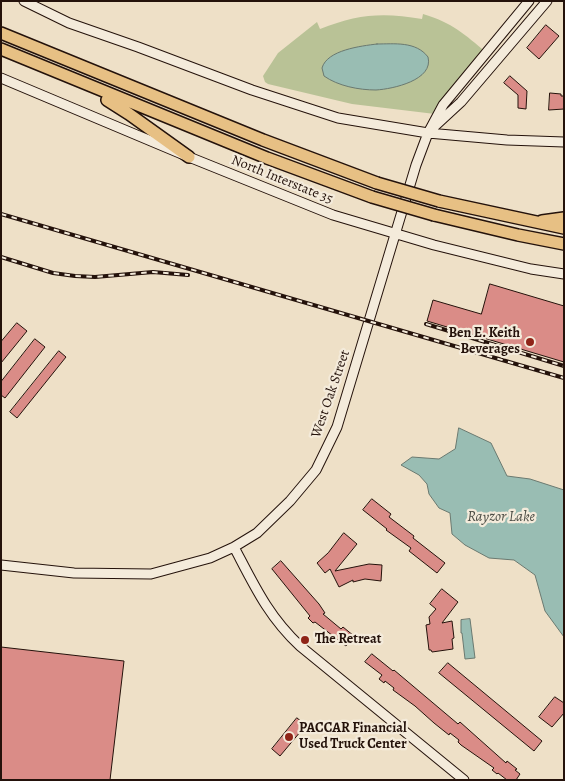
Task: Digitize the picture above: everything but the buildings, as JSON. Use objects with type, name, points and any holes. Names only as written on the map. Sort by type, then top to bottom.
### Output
[{"type":"highway","points":[[1,33],[263,140],[377,183],[439,200],[564,228]]},
{"type":"highway","points":[[1,49],[266,158],[372,197],[434,215],[564,244]]},
{"type":"highway","points":[[64,76],[130,114],[189,157]]},
{"type":"highway","points":[[536,222],[564,218]]},
{"type":"main road","points":[[24,1],[69,23],[252,90],[338,118],[428,133],[507,140],[564,142]]},
{"type":"main road","name":"West Oak Street","points":[[1,565],[74,573],[151,574],[210,558],[234,547],[257,533],[290,501],[316,470],[337,427],[416,165],[428,133],[443,106],[529,1]]},
{"type":"main road","name":"West Oak Street","points":[[428,133],[461,102],[547,1]]},
{"type":"main road","name":"North Interstate 35","points":[[1,78],[313,208],[396,234],[474,255],[564,274]]},
{"type":"main road","points":[[466,78],[475,86]]},
{"type":"main road","points":[[234,547],[262,600],[285,632],[464,780]]},
{"type":"green space","points":[[423,14],[450,25],[487,53],[435,114],[352,104],[265,82],[263,76],[278,53],[317,22],[320,29],[358,17],[395,15],[422,19]]},
{"type":"water","points":[[377,44],[404,44],[417,48],[428,57],[428,65],[425,72],[411,82],[376,90],[349,87],[324,76],[322,68],[330,57],[345,50]]},
{"type":"water","name":"Rayzor Lake","points":[[459,428],[491,443],[507,476],[530,479],[564,490],[564,637],[545,611],[535,575],[514,560],[489,558],[465,545],[452,534],[450,513],[439,508],[429,494],[427,484],[419,475],[401,465],[412,457],[439,459],[455,449]]},
{"type":"water","points":[[470,619],[475,658],[465,659],[461,620]]},
{"type":"railway","points":[[1,214],[564,378]]},
{"type":"railway","points":[[1,257],[53,273],[75,276],[95,277],[153,272],[188,275]]},
{"type":"railway","points":[[426,324],[564,366]]},
{"type":"place","name":"Ben E. Keith Beverages","points":[[530,342]]},
{"type":"place","name":"The Retreat","points":[[305,640]]},
{"type":"place","name":"PACCAR Financial Used Truck Center","points":[[289,737]]}]
